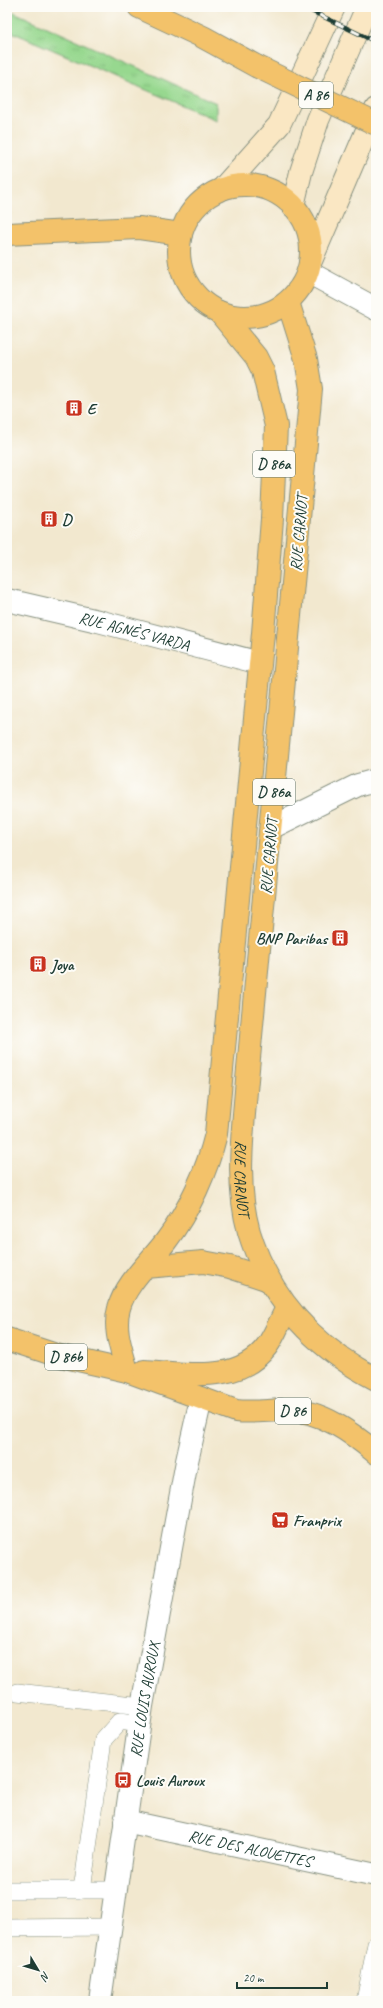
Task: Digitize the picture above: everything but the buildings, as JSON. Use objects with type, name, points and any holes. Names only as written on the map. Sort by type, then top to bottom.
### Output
[{"type":"main road","name":"A 86","points":[[139,7],[203,37],[256,66],[376,124]]},
{"type":"main road","points":[[222,190],[279,125],[334,7]]},
{"type":"main road","points":[[293,206],[301,172],[318,120],[367,7]]},
{"type":"main road","points":[[309,267],[311,242],[305,222],[293,206],[278,193],[260,187],[241,185],[222,190],[208,196],[196,207],[187,219],[182,234],[180,259],[182,271],[190,288],[203,302],[219,312],[237,317],[255,316],[272,312],[288,302],[300,288],[309,267],[376,109]]},
{"type":"main road","points":[[7,234],[139,228],[182,234]]},
{"type":"main road","name":"RUE CARNOT","points":[[288,302],[306,359],[311,389],[242,1134],[240,1178],[243,1206],[250,1233],[269,1280],[287,1308],[321,1344],[358,1370],[376,1379]]},
{"type":"main road","name":"RUE CARNOT","points":[[127,1371],[117,1334],[117,1316],[122,1297],[183,1216],[207,1163],[216,1134],[260,663],[272,520],[276,426],[263,371],[256,357],[219,312]]},
{"type":"main road","points":[[146,1267],[203,1262],[230,1267],[269,1280]]},
{"type":"main road","points":[[127,1371],[219,1374],[235,1371],[251,1363],[267,1346],[287,1308]]},
{"type":"main road","name":"D 86b","points":[[7,1339],[56,1355],[127,1371],[201,1399]]},
{"type":"main road","name":"D 86","points":[[201,1399],[236,1411],[251,1413],[289,1410],[306,1412],[339,1426],[376,1453]]},
{"type":"street","points":[[309,267],[376,309]]},
{"type":"street","name":"RUE AGNÈS VARDA","points":[[7,600],[98,621],[260,663]]},
{"type":"street","points":[[270,828],[358,784],[376,780]]},
{"type":"street","name":"RUE LOUIS AUROUX","points":[[100,2001],[141,1715],[187,1461],[201,1399]]},
{"type":"street","name":"RUE DES ALOUETTES","points":[[125,1820],[376,1875]]},
{"type":"lane","points":[[17,1692],[141,1715]]},
{"type":"lane","points":[[82,1890],[103,1740],[120,1721],[141,1715]]},
{"type":"lane","points":[[7,1890],[116,1890]]},
{"type":"lane","points":[[7,1928],[111,1927]]},
{"type":"lane","points":[[365,2001],[376,1944]]},
{"type":"green space","points":[[7,9],[216,103],[216,120],[7,30]]},
{"type":"railway","points":[[303,7],[376,42]]},
{"type":"place","name":"E","points":[[74,408]]},
{"type":"place","name":"D","points":[[49,519]]},
{"type":"place","name":"BNP Paribas","points":[[340,938]]},
{"type":"place","name":"Joya","points":[[38,964]]},
{"type":"place","name":"Franprix","points":[[280,1520]]},
{"type":"place","name":"Louis Auroux","points":[[123,1780]]}]
